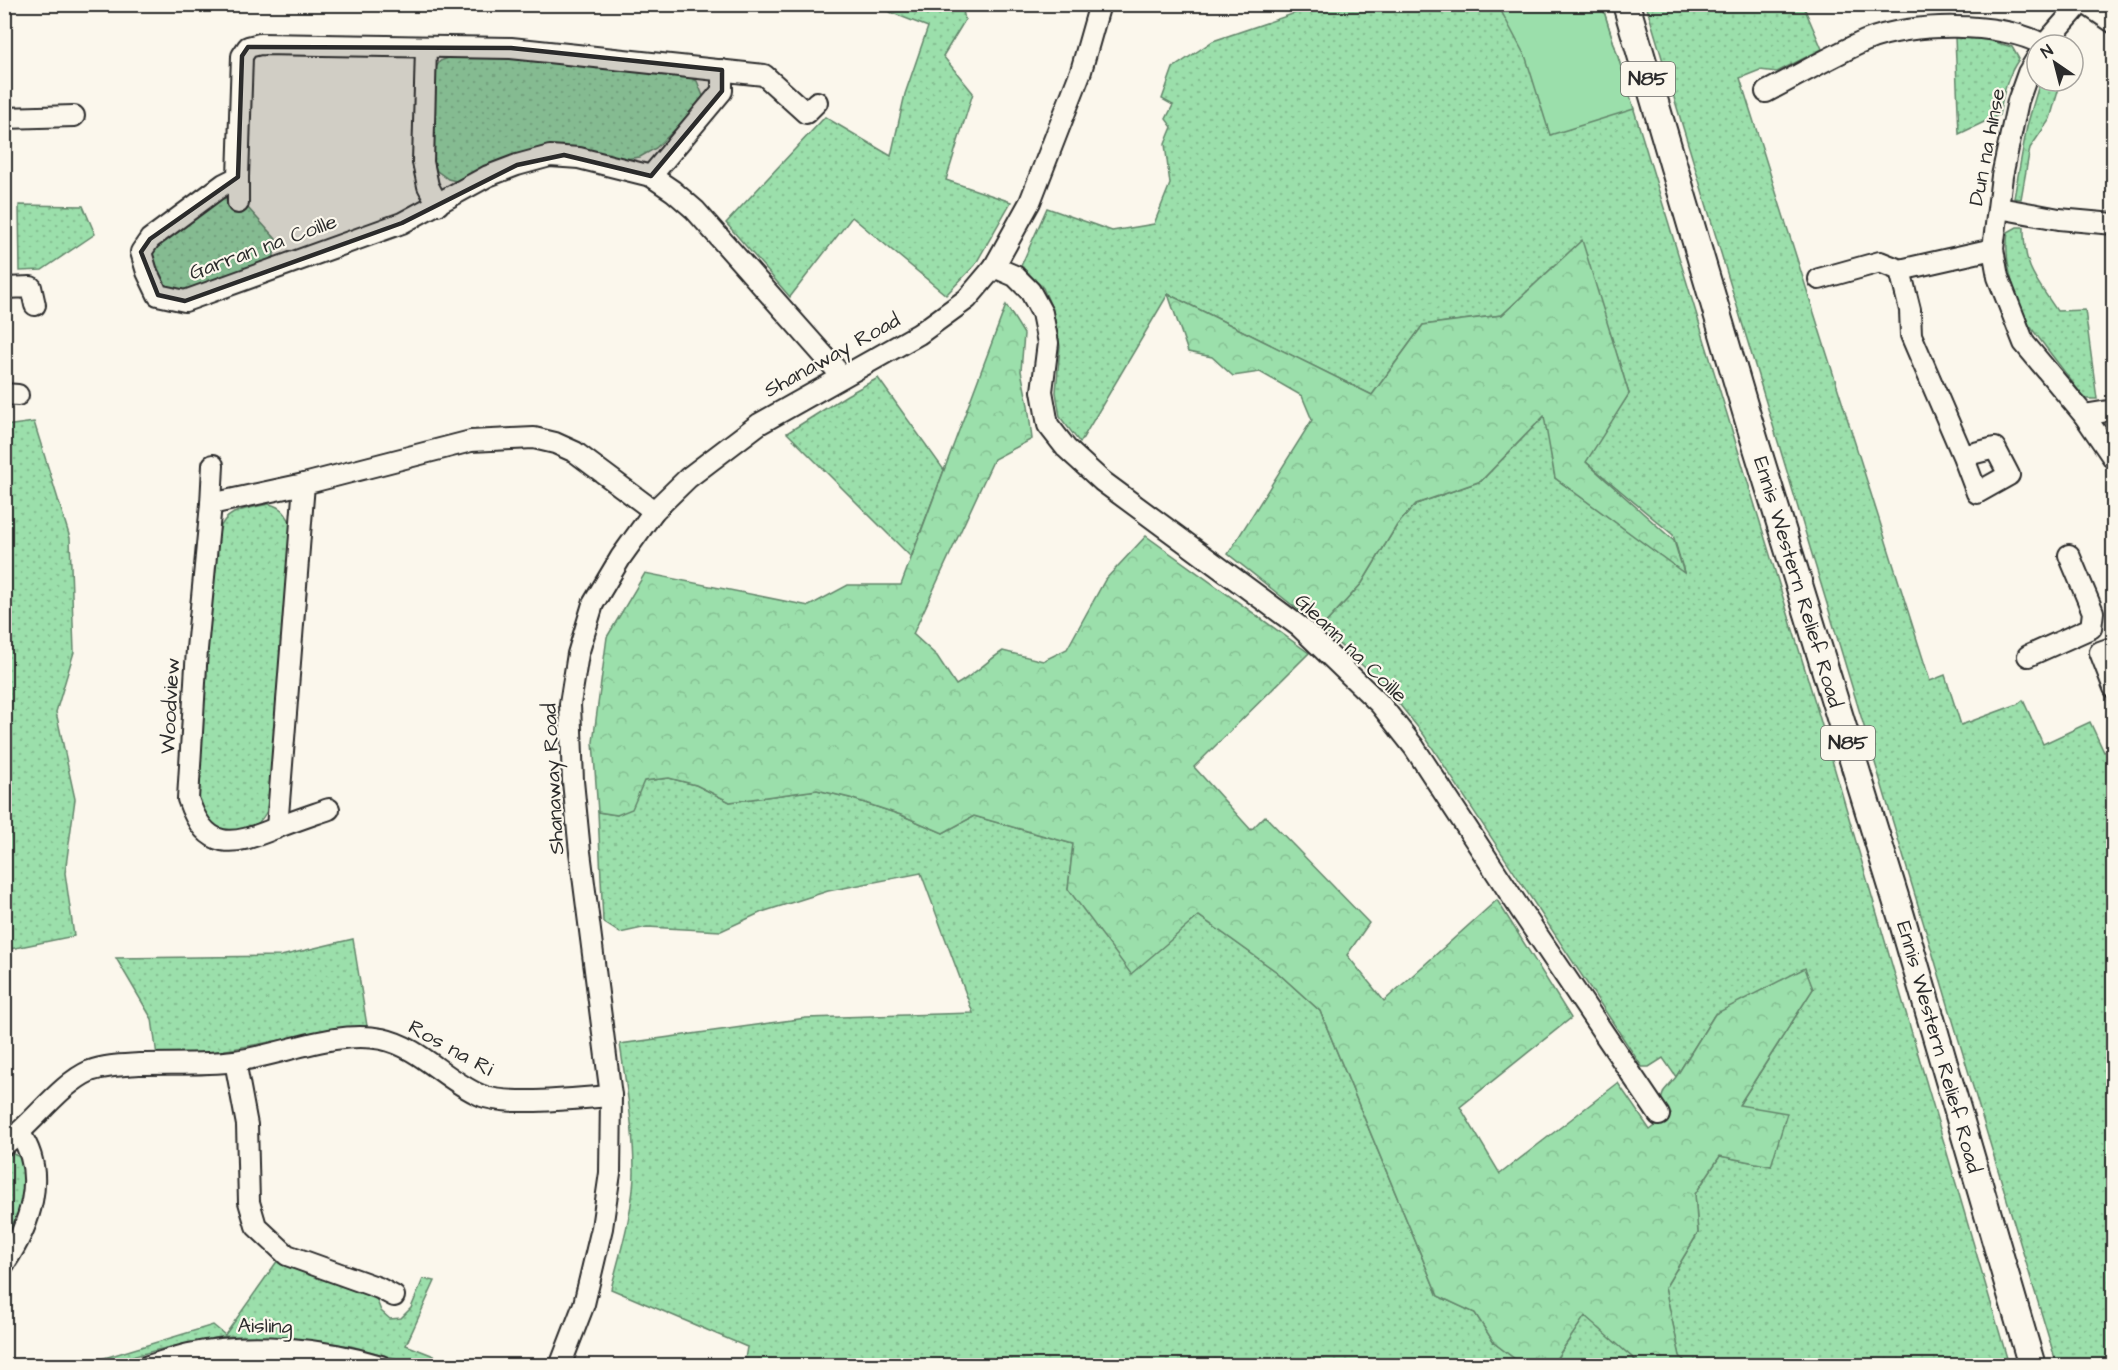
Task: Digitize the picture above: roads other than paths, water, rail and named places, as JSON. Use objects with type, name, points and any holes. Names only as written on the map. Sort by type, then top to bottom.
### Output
[{"type":"main road","name":"Ennis Western Relief Road","points":[[1626,4],[1749,422],[1901,916],[2032,1365]]},
{"type":"street","name":"Shanaway Road","points":[[560,1365],[584,1304],[602,1228],[610,1173],[611,1096],[580,852],[573,781],[570,704],[578,654],[593,604],[621,558],[654,511],[688,478],[732,442],[786,407],[919,334],[967,299],[994,267],[1030,202],[1082,71],[1100,4]]},
{"type":"street","points":[[2055,33],[2080,4]]},
{"type":"street","points":[[2086,4],[2114,22]]},
{"type":"street","points":[[1766,92],[1865,41],[1885,34],[1971,26],[2025,36]]},
{"type":"street","points":[[238,203],[242,57],[248,47],[260,44],[511,48],[764,75],[806,113],[817,102]]},
{"type":"street","points":[[426,47],[423,162],[428,186],[438,205]]},
{"type":"street","points":[[651,176],[722,91],[722,70]]},
{"type":"street","name":"Dun na hInse","points":[[2025,82],[2018,101],[2002,176],[1993,249],[1998,277],[2024,343],[2084,416],[2114,459]]},
{"type":"street","points":[[4,118],[74,116]]},
{"type":"street","name":"Garran na Coille","points":[[238,177],[224,184],[150,239],[141,252],[158,295],[185,301],[402,223],[488,176],[517,165],[550,156],[579,158],[651,176],[673,191],[695,210],[843,376]]},
{"type":"street","points":[[1999,208],[2059,219],[2114,224]]},
{"type":"street","points":[[1819,279],[1880,261],[1900,270],[1993,249]]},
{"type":"street","name":"Gleann na Coille","points":[[994,267],[1015,276],[1030,291],[1042,313],[1048,343],[1042,391],[1048,425],[1065,448],[1102,481],[1300,627],[1380,704],[1414,747],[1522,912],[1652,1086],[1659,1115]]},
{"type":"street","points":[[1900,270],[1910,310],[1911,335],[1963,456]]},
{"type":"street","points":[[4,288],[31,287],[35,305]]},
{"type":"street","points":[[2084,416],[2114,410]]},
{"type":"street","points":[[212,504],[304,484],[471,441],[534,438],[555,443],[575,452],[654,511]]},
{"type":"street","name":"Woodview","points":[[213,465],[212,504],[197,649],[188,799],[195,818],[207,834],[221,840],[239,841],[329,809]]},
{"type":"street","points":[[277,828],[304,484]]},
{"type":"street","points":[[2069,555],[2093,612],[2091,628],[2107,650],[2114,688]]},
{"type":"street","points":[[2028,656],[2091,628]]},
{"type":"street","name":"Ros na Ri","points":[[4,1264],[11,1254],[29,1212],[35,1190],[35,1169],[27,1144],[12,1139],[72,1082],[90,1071],[111,1065],[235,1061],[299,1046],[358,1037],[381,1039],[405,1045],[481,1096],[509,1101],[611,1096]]},
{"type":"street","points":[[235,1061],[247,1125],[249,1202],[255,1226],[287,1255],[379,1288],[394,1296]]},
{"type":"street","name":"Aisling","points":[[148,1365],[190,1354],[240,1348],[285,1348],[360,1359],[381,1365]]}]
